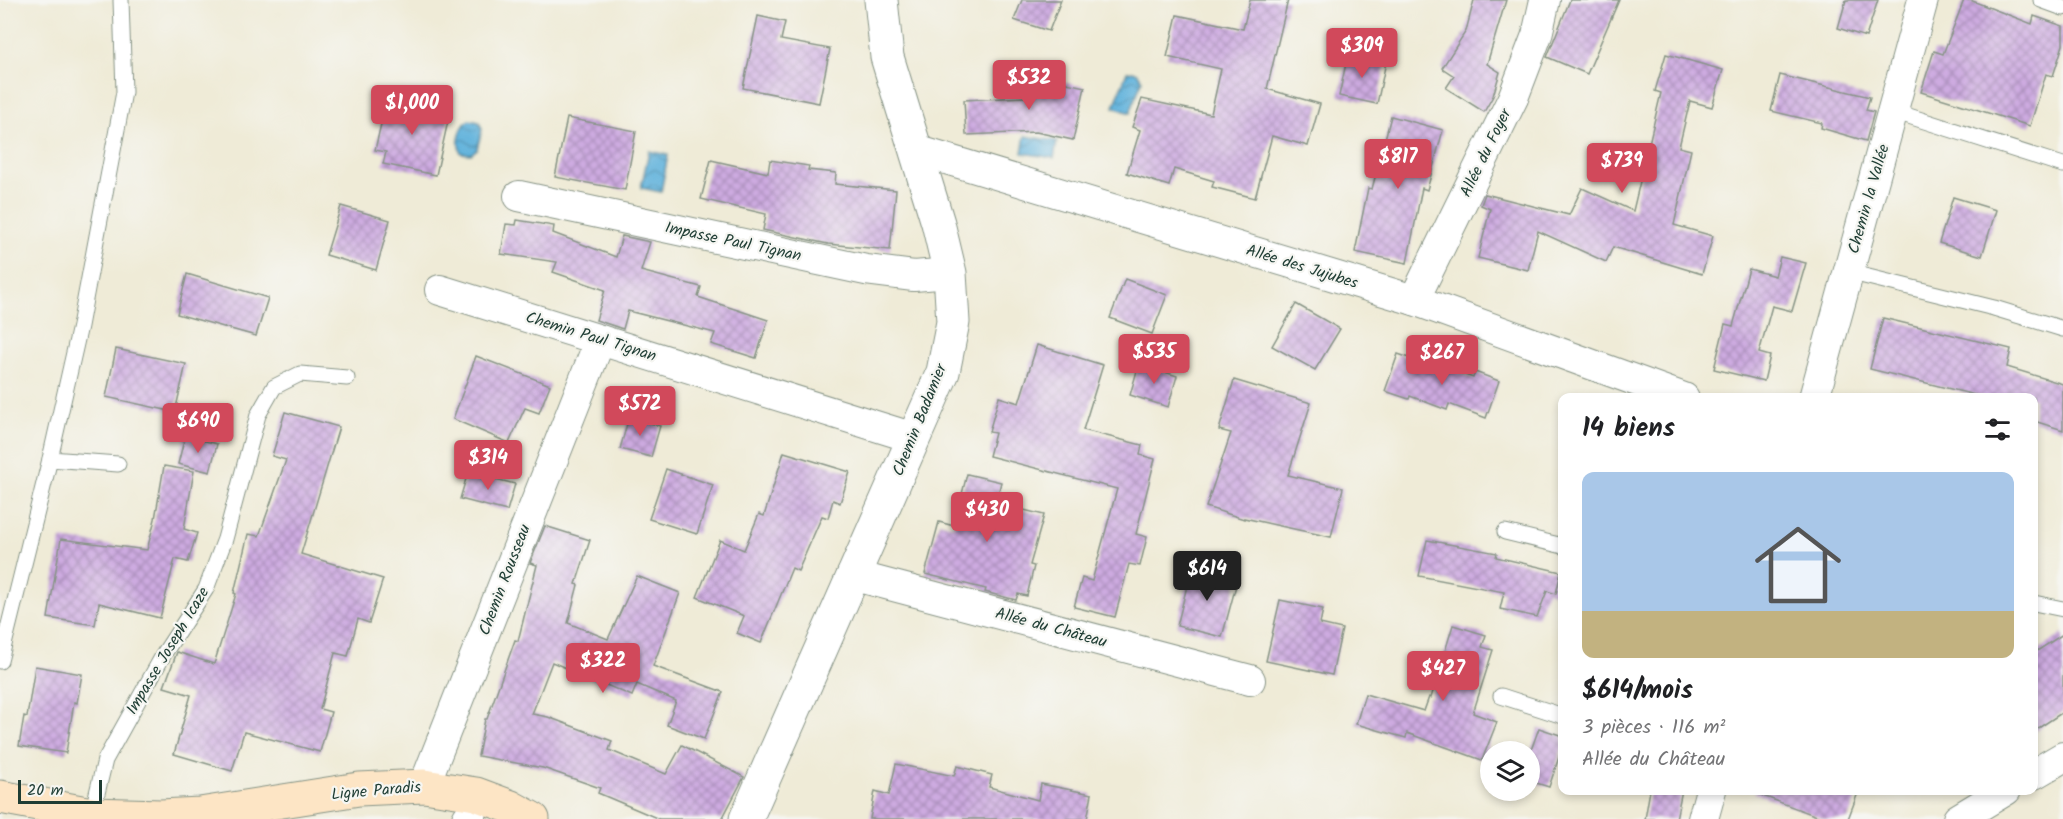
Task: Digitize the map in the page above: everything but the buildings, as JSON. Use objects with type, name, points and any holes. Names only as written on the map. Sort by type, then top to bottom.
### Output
[{"type":"main road","name":"Ligne Paradis","points":[[0,797],[92,814],[152,816],[200,814],[359,789],[424,786],[472,807],[511,807],[533,819]]},
{"type":"street","name":"Chemin Badamier","points":[[746,819],[943,372],[953,321],[950,273],[938,223],[886,57],[881,0]]},
{"type":"street","name":"Allée du Foyer","points":[[1414,300],[1513,98],[1537,35],[1545,0]]},
{"type":"street","name":"Chemin la Vallée","points":[[1815,393],[1923,0]]},
{"type":"street","name":"Allée des Jujubes","points":[[916,150],[1414,300],[1670,393]]},
{"type":"street","name":"Impasse Paul Tignan","points":[[519,196],[866,270],[914,276],[950,273]]},
{"type":"street","name":"Chemin Paul Tignan","points":[[440,290],[914,438]]},
{"type":"street","name":"Chemin Rousseau","points":[[424,786],[600,340]]},
{"type":"street","name":"Allée du Château","points":[[852,575],[1250,680]]},
{"type":"street","points":[[2038,772],[2063,757]]},
{"type":"street","points":[[1703,819],[1710,795]]},
{"type":"street","points":[[1958,819],[1998,795]]},
{"type":"lane","points":[[0,661],[80,326],[124,92],[121,0]]},
{"type":"lane","points":[[2041,0],[2063,8]]},
{"type":"lane","points":[[1893,111],[2063,165]]},
{"type":"lane","points":[[1848,272],[1994,308],[2063,329]]},
{"type":"lane","name":"Impasse Joseph Icaze","points":[[92,814],[105,760],[165,652],[206,589],[225,539],[258,415],[274,387],[300,374],[347,378]]},
{"type":"lane","points":[[50,459],[118,464]]},
{"type":"lane","points":[[1505,532],[1558,545]]},
{"type":"lane","points":[[2038,604],[2063,609]]},
{"type":"lane","points":[[1501,696],[1558,714]]},
{"type":"water","points":[[1127,72],[1138,73],[1142,80],[1130,113],[1114,107]]},
{"type":"water","points":[[469,120],[479,122],[482,129],[477,149],[471,154],[461,153],[459,144],[461,131]]},
{"type":"water","points":[[1025,136],[1057,141],[1054,158],[1022,153]]},
{"type":"water","points":[[649,151],[668,155],[661,192],[641,188]]}]
